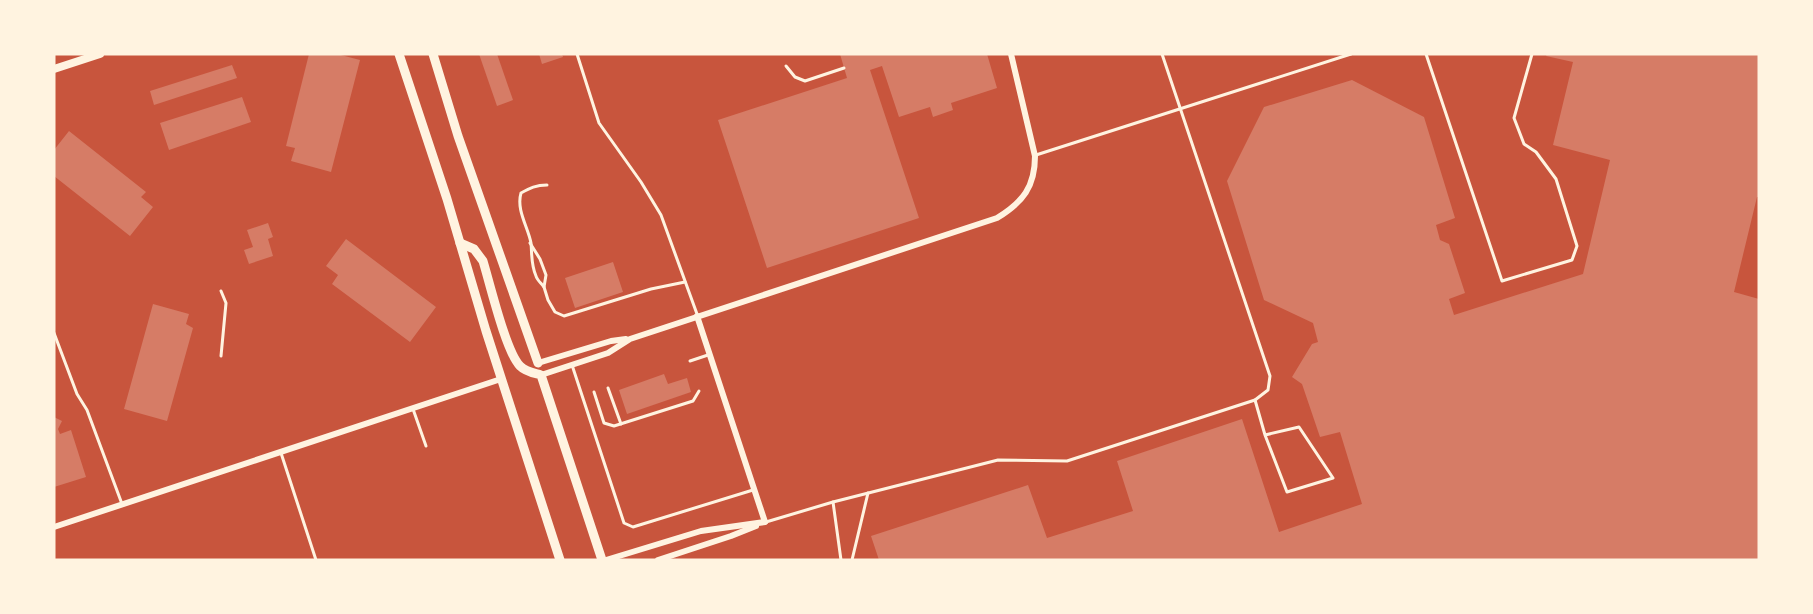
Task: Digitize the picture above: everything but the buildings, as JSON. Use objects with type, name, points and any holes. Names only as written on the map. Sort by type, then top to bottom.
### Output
[{"type":"main road","points":[[54,69],[100,54]]},
{"type":"main road","points":[[399,54],[560,560]]},
{"type":"main road","points":[[433,54],[458,136],[604,560]]},
{"type":"main road","points":[[460,243],[474,249],[483,261],[514,357],[525,371],[542,375]]},
{"type":"street","points":[[542,375],[608,353],[630,339],[997,218],[1018,203],[1033,181],[1035,156],[1011,54]]},
{"type":"street","points":[[698,316],[765,522]]},
{"type":"street","points":[[538,363],[610,340],[630,339]]},
{"type":"street","points":[[54,528],[501,379]]},
{"type":"street","points":[[604,560],[701,531],[765,522]]},
{"type":"street","points":[[658,560],[765,522]]},
{"type":"lane","points":[[577,54],[599,123],[641,182],[661,215],[698,316]]},
{"type":"lane","points":[[765,522],[833,502],[998,460],[1067,461],[1255,400],[1268,390],[1270,376],[1162,54]]},
{"type":"lane","points":[[1035,156],[1351,54]]},
{"type":"lane","points":[[1426,54],[1502,281],[1572,260],[1577,246],[1556,179],[1536,152],[1524,144],[1514,118],[1532,54]]},
{"type":"lane","points":[[786,66],[795,77],[805,81],[844,68]]},
{"type":"lane","points":[[544,287],[546,275],[531,243],[520,208],[521,193],[536,185],[547,185]]},
{"type":"lane","points":[[531,243],[531,262],[536,278],[544,287],[555,312],[564,316],[651,289],[685,282]]},
{"type":"lane","points":[[221,291],[226,303],[221,356]]},
{"type":"lane","points":[[54,333],[77,394],[87,410],[122,505]]},
{"type":"lane","points":[[690,361],[710,355]]},
{"type":"lane","points":[[572,365],[624,523],[633,528],[754,489]]},
{"type":"lane","points":[[608,388],[621,424]]},
{"type":"lane","points":[[594,392],[603,423],[614,426],[693,401],[699,391]]},
{"type":"lane","points":[[1255,400],[1265,435],[1287,492],[1333,478],[1299,427],[1265,435]]},
{"type":"lane","points":[[413,409],[426,446]]},
{"type":"lane","points":[[281,452],[316,560]]},
{"type":"lane","points":[[852,560],[868,493]]},
{"type":"lane","points":[[833,502],[841,560]]}]
